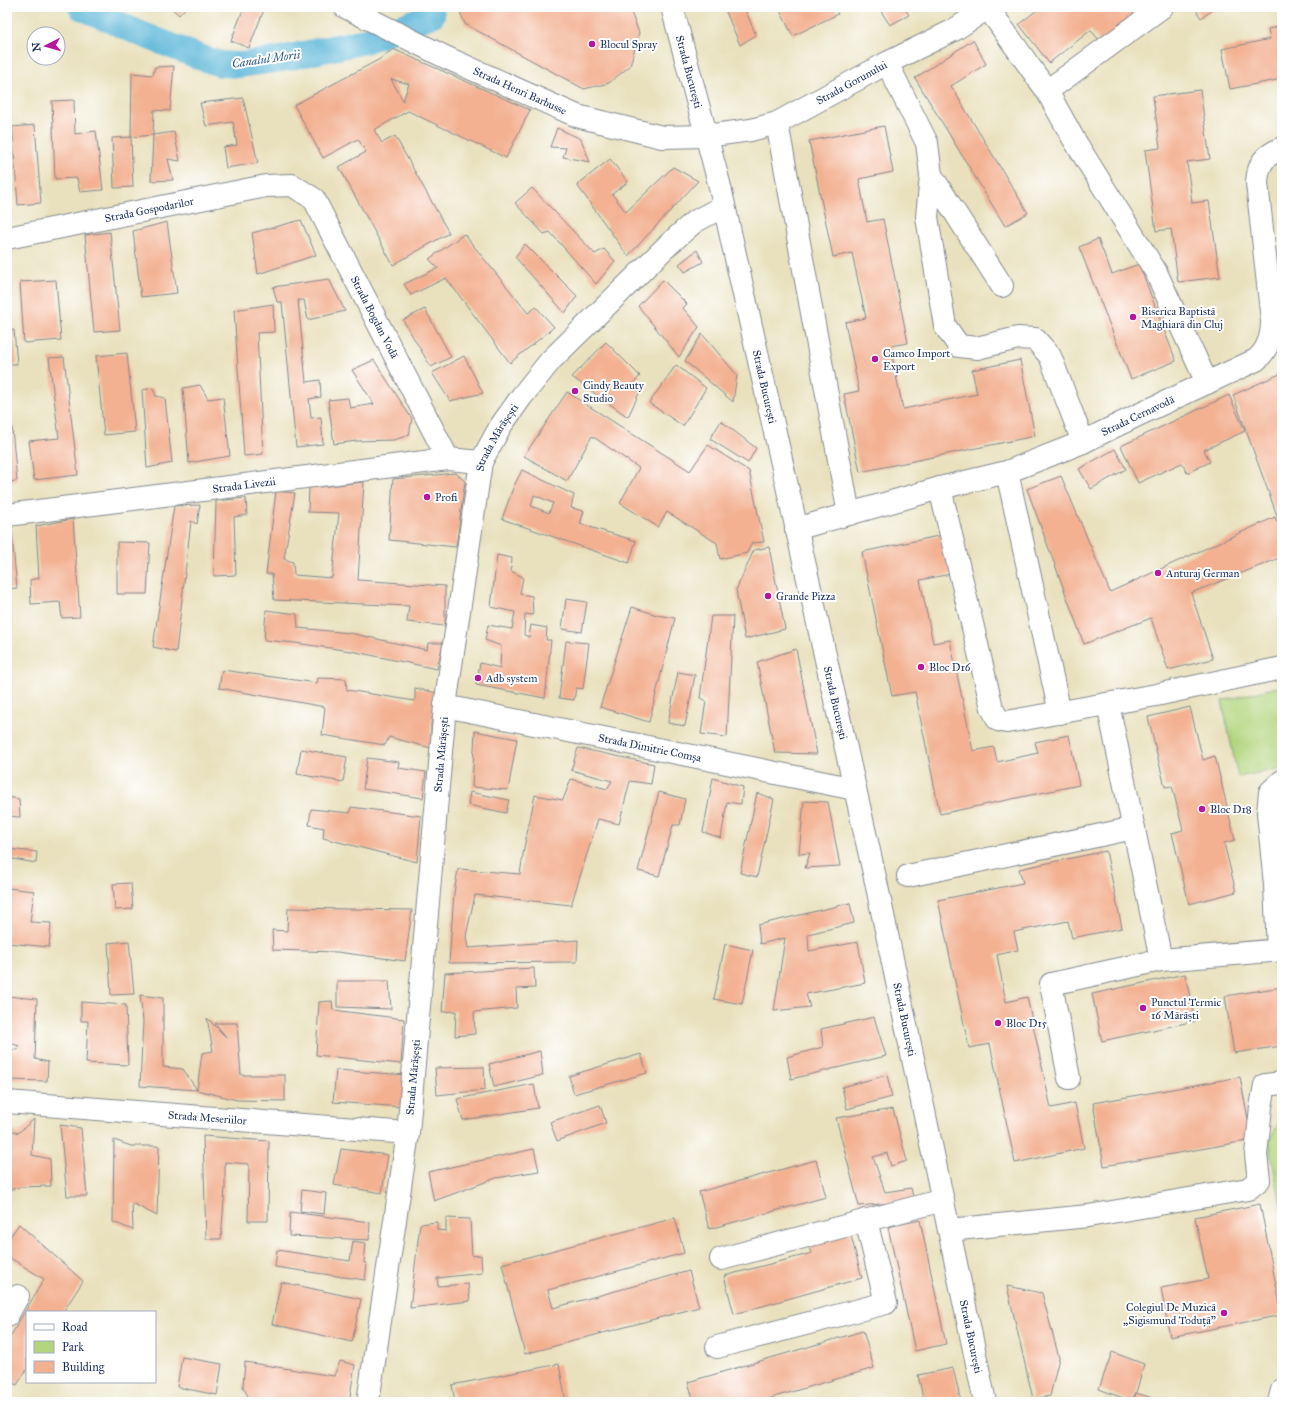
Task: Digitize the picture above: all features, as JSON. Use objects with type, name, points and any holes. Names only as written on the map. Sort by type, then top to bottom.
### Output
[{"type":"street","name":"Strada Henri Barbusse","points":[[345,7],[373,13],[418,44],[577,116],[662,137],[706,136]]},
{"type":"street","name":"Strada București","points":[[672,7],[724,206],[876,882],[985,1402]]},
{"type":"street","name":"Strada Gorunului","points":[[706,136],[751,130],[777,123],[887,63],[954,30],[989,7]]},
{"type":"street","points":[[989,7],[1047,91],[1073,138],[1156,272],[1207,383]]},
{"type":"street","points":[[1047,91],[1162,7]]},
{"type":"street","points":[[887,63],[927,143],[931,175],[927,217],[945,326],[959,346],[977,348],[1018,338],[1035,339],[1050,356],[1083,442]]},
{"type":"street","points":[[777,123],[849,514]]},
{"type":"street","name":"Strada Cernavodă","points":[[796,529],[940,488],[1007,472],[1083,442],[1138,414],[1251,364],[1261,356],[1268,345],[1272,330],[1272,313],[1257,172],[1262,161],[1270,153],[1282,148]]},
{"type":"street","points":[[931,175],[1002,286]]},
{"type":"street","name":"Strada Gospodarilor","points":[[7,238],[266,186],[292,185]]},
{"type":"street","name":"Strada Bogdan Vodă","points":[[292,185],[314,199],[448,459]]},
{"type":"street","name":"Strada Mărășești","points":[[368,1402],[408,1133],[445,706],[481,462],[500,427],[522,396],[551,360],[668,245],[694,222],[724,206]]},
{"type":"street","name":"Strada Livezii","points":[[7,515],[448,459],[481,462]]},
{"type":"street","points":[[1007,472],[1060,713]]},
{"type":"street","points":[[940,488],[992,708],[998,720],[1007,722],[1156,696],[1282,668]]},
{"type":"street","points":[[1108,704],[1161,960]]},
{"type":"street","name":"Strada Dimitrie Comșa","points":[[445,706],[855,790]]},
{"type":"street","points":[[1069,1078],[1051,984],[1161,960],[1280,951],[1268,813],[1270,792],[1282,781]]},
{"type":"street","points":[[908,876],[1134,828]]},
{"type":"street","points":[[949,1230],[1088,1216],[1248,1188],[1259,1180],[1256,1155],[1265,1085],[1282,1083]]},
{"type":"street","name":"Strada Meseriilor","points":[[7,1102],[408,1133]]},
{"type":"street","points":[[721,1259],[943,1200]]},
{"type":"street","points":[[717,1348],[886,1303],[866,1220]]},
{"type":"street","points":[[7,1316],[18,1296]]},
{"type":"street","points":[[1278,1402],[1282,1390]]},
{"type":"green space","points":[[1282,686],[1282,768],[1238,777],[1222,701]]},
{"type":"green space","points":[[1282,1116],[1282,1212],[1269,1141]]},
{"type":"building","points":[[170,7],[186,7],[179,15]]},
{"type":"building","points":[[244,7],[265,7],[249,48],[231,41]]},
{"type":"building","points":[[458,7],[629,7],[639,33],[630,66],[609,83],[584,89],[465,24]]},
{"type":"building","points":[[724,7],[744,7],[756,35],[740,45]]},
{"type":"building","points":[[778,7],[834,7],[838,14],[793,36]]},
{"type":"building","points":[[878,7],[904,7],[909,15],[890,25]]},
{"type":"building","points":[[1041,7],[1146,7],[1101,43],[1091,30],[1049,63],[1019,24]]},
{"type":"building","points":[[1194,7],[1218,7],[1201,18]]},
{"type":"building","points":[[1282,26],[1282,79],[1230,89],[1222,49],[1270,39],[1268,29]]},
{"type":"building","points":[[973,40],[986,64],[951,86],[1028,213],[1005,226],[915,78]]},
{"type":"building","points":[[393,49],[530,110],[506,158],[408,111],[374,130],[382,143],[395,136],[449,233],[393,265],[339,167],[366,152],[358,139],[323,158],[294,105],[380,59]],"holes":[[[391,79],[409,84],[403,101]]]},
{"type":"building","points":[[174,66],[170,111],[154,110],[153,135],[131,137],[132,73],[153,75],[155,67]]},
{"type":"building","points":[[1200,90],[1210,159],[1187,162],[1192,203],[1209,201],[1220,277],[1178,282],[1171,229],[1156,231],[1145,150],[1160,148],[1153,96]]},
{"type":"building","points":[[7,93],[11,120],[7,121]]},
{"type":"building","points":[[243,98],[258,163],[226,168],[223,147],[237,145],[233,122],[206,126],[200,103]]},
{"type":"building","points":[[74,100],[75,134],[96,131],[103,190],[80,192],[77,178],[55,179],[52,101]]},
{"type":"building","points":[[35,125],[41,203],[18,205],[12,127]]},
{"type":"building","points":[[884,126],[893,172],[859,179],[867,222],[883,219],[908,343],[890,346],[903,409],[977,394],[972,370],[1020,360],[1035,436],[860,472],[844,394],[859,391],[845,322],[866,318],[852,253],[833,257],[809,141]]},
{"type":"building","points":[[557,128],[581,139],[590,162],[563,157],[566,148],[550,147]]},
{"type":"building","points":[[174,132],[180,161],[168,159],[173,180],[151,181],[153,135]]},
{"type":"building","points":[[131,137],[133,187],[114,188],[112,138]]},
{"type":"building","points":[[610,159],[628,182],[612,194],[626,212],[673,167],[698,181],[628,256],[577,185]]},
{"type":"building","points":[[532,188],[595,254],[604,249],[615,261],[596,284],[550,232],[544,234],[515,203]]},
{"type":"building","points":[[301,220],[316,255],[258,274],[252,233]]},
{"type":"building","points":[[167,222],[177,293],[141,297],[133,231]]},
{"type":"building","points":[[110,232],[120,330],[94,332],[85,235]]},
{"type":"building","points":[[464,234],[528,313],[536,307],[554,327],[510,363],[446,278],[411,295],[404,284],[438,268],[429,259]]},
{"type":"building","name":"Biserica Baptistă Maghiară din Cluj","points":[[1098,239],[1112,274],[1139,264],[1176,361],[1131,379],[1079,247]]},
{"type":"building","points":[[525,244],[577,296],[565,313],[515,257]]},
{"type":"building","points":[[697,250],[703,262],[685,272],[679,264]]},
{"type":"building","points":[[329,279],[345,311],[308,320],[304,300],[298,300],[306,382],[320,380],[321,397],[309,399],[311,418],[321,417],[323,444],[296,447],[282,302],[277,302],[273,287]]},
{"type":"building","points":[[56,280],[61,340],[24,343],[20,282]]},
{"type":"building","points":[[663,280],[687,304],[683,308],[699,327],[679,357],[638,306]]},
{"type":"building","points":[[273,304],[274,332],[257,333],[263,454],[244,456],[234,310]]},
{"type":"building","points":[[425,309],[451,357],[431,367],[403,320]]},
{"type":"building","points":[[14,330],[17,364],[7,364],[7,331]]},
{"type":"building","points":[[702,334],[737,375],[733,402],[685,361]]},
{"type":"building","points":[[606,342],[640,376],[631,386],[640,391],[628,417],[572,377]]},
{"type":"building","points":[[127,353],[135,432],[104,435],[96,356]]},
{"type":"building","points":[[464,356],[483,393],[450,401],[432,373]]},
{"type":"building","points":[[64,357],[78,475],[34,480],[29,441],[59,438],[49,358]]},
{"type":"building","points":[[374,360],[412,419],[409,435],[394,440],[357,441],[334,444],[328,400],[348,398],[350,408],[374,404],[352,370]]},
{"type":"building","points":[[676,365],[706,388],[683,426],[649,403]]},
{"type":"building","points":[[1282,373],[1282,529],[1233,395]]},
{"type":"building","points":[[200,385],[208,399],[223,397],[230,456],[189,463],[183,388]]},
{"type":"building","points":[[153,388],[156,396],[165,398],[172,463],[147,468],[142,390]]},
{"type":"building","points":[[567,392],[690,471],[708,445],[749,471],[764,542],[752,543],[747,553],[720,559],[717,543],[667,512],[658,527],[620,503],[639,468],[592,436],[567,481],[524,456]]},
{"type":"building","points":[[1229,395],[1245,431],[1204,450],[1210,462],[1187,473],[1182,463],[1138,483],[1121,446]]},
{"type":"building","points":[[7,418],[11,418],[17,481],[7,482]]},
{"type":"building","points":[[721,421],[756,448],[748,463],[710,439]]},
{"type":"building","points":[[1115,449],[1126,469],[1091,489],[1079,469]]},
{"type":"building","points":[[522,470],[574,495],[571,508],[584,511],[580,524],[636,541],[629,563],[502,519],[513,488]],"holes":[[[534,495],[553,503],[549,513],[531,506]]]},
{"type":"building","name":"Profi","points":[[456,473],[465,481],[456,547],[389,540],[393,479]]},
{"type":"building","points":[[1061,476],[1110,592],[1275,517],[1282,533],[1282,557],[1191,593],[1213,659],[1168,670],[1151,618],[1084,644],[1027,489]]},
{"type":"building","points":[[364,482],[358,580],[445,586],[445,626],[407,622],[409,606],[274,600],[272,574],[266,574],[276,491],[295,493],[284,559],[293,562],[294,575],[332,578],[339,513],[308,512],[309,488]]},
{"type":"building","points":[[246,498],[247,515],[234,517],[236,575],[214,576],[216,501]]},
{"type":"building","points":[[200,505],[197,524],[191,521],[176,652],[153,647],[174,506]]},
{"type":"building","points":[[73,519],[80,617],[62,618],[60,602],[31,604],[30,580],[39,578],[36,526]]},
{"type":"building","points":[[11,526],[17,588],[7,589],[7,527]]},
{"type":"building","name":"Bloc D16","points":[[943,535],[951,574],[920,580],[933,643],[950,640],[973,751],[994,747],[997,762],[1038,753],[1035,742],[1069,735],[1079,785],[940,814],[915,692],[892,696],[862,552]]},
{"type":"building","points":[[117,542],[150,543],[147,594],[117,594]]},
{"type":"building","points":[[769,547],[785,629],[745,639],[736,590],[754,550]]},
{"type":"building","points":[[497,555],[512,558],[511,571],[523,577],[520,594],[532,596],[533,615],[525,614],[524,635],[529,637],[531,625],[547,628],[546,640],[551,640],[545,698],[476,685],[480,663],[500,668],[501,646],[485,640],[488,625],[512,629],[515,612],[491,607]]},
{"type":"building","points":[[566,599],[587,602],[582,632],[562,629]]},
{"type":"building","points":[[632,607],[657,615],[675,618],[649,722],[600,707]]},
{"type":"building","points":[[266,610],[297,614],[298,628],[350,633],[427,650],[428,643],[443,643],[437,669],[351,651],[264,640]]},
{"type":"building","points":[[711,616],[733,616],[727,737],[701,734],[706,701],[700,698]]},
{"type":"building","points":[[566,641],[589,643],[583,689],[576,688],[574,700],[559,698]]},
{"type":"building","points":[[796,649],[817,754],[775,753],[757,662]]},
{"type":"building","points":[[222,670],[317,683],[318,678],[346,679],[347,690],[415,701],[415,688],[437,693],[431,724],[431,748],[389,737],[385,745],[322,735],[325,707],[219,688]]},
{"type":"building","points":[[678,672],[695,675],[685,726],[668,723]]},
{"type":"building","name":"Bloc D18","points":[[1190,707],[1203,760],[1215,756],[1235,840],[1224,843],[1236,892],[1189,904],[1172,833],[1183,830],[1172,786],[1165,787],[1148,717]]},
{"type":"building","points":[[475,731],[517,739],[508,790],[472,787]]},
{"type":"building","points":[[578,748],[654,764],[651,784],[630,781],[619,824],[598,819],[571,905],[475,895],[466,936],[468,948],[578,940],[577,962],[449,963],[454,893],[458,869],[520,874],[535,795],[563,800],[571,779],[607,789],[612,781],[571,770]]},
{"type":"building","points":[[301,749],[347,757],[343,782],[297,774]]},
{"type":"building","points":[[367,758],[399,762],[398,768],[426,772],[423,798],[363,789]]},
{"type":"building","points":[[713,778],[743,787],[741,804],[727,802],[721,838],[703,832]]},
{"type":"building","points":[[470,792],[509,800],[506,813],[468,805]]},
{"type":"building","points":[[659,792],[685,799],[680,825],[673,825],[659,876],[638,871]]},
{"type":"building","points":[[757,793],[774,799],[757,877],[740,873]]},
{"type":"building","points":[[7,797],[19,799],[20,817],[7,816]]},
{"type":"building","points":[[804,801],[828,802],[840,866],[805,868],[810,853],[799,854]]},
{"type":"building","points":[[351,807],[421,816],[417,862],[323,838],[324,828],[309,825],[311,809],[350,813]]},
{"type":"building","points":[[7,849],[37,852],[36,863],[7,858]]},
{"type":"building","name":"Bloc D15","points":[[1106,851],[1122,928],[1072,938],[1068,921],[1014,932],[1018,950],[997,955],[1006,1002],[1027,997],[1051,1108],[1075,1103],[1084,1148],[1015,1163],[990,1044],[969,1048],[938,900],[1023,883],[1019,869]]},
{"type":"building","points":[[131,883],[133,909],[115,910],[113,884]]},
{"type":"building","points":[[7,888],[34,891],[30,922],[51,923],[49,947],[7,943]]},
{"type":"building","points":[[850,903],[854,923],[808,934],[809,951],[858,942],[865,983],[806,994],[810,1007],[774,1011],[785,938],[760,944],[758,925]]},
{"type":"building","points":[[288,908],[412,910],[405,961],[337,952],[273,950],[272,930],[287,931]]},
{"type":"building","points":[[129,941],[134,994],[111,995],[108,943]]},
{"type":"building","points":[[725,944],[753,950],[742,1004],[714,999]]},
{"type":"building","points":[[534,968],[535,988],[516,989],[517,1008],[474,1012],[475,1034],[455,1036],[456,1011],[442,1012],[445,973]]},
{"type":"building","name":"Punctul Termic 16 Mărăști","points":[[1185,974],[1195,1021],[1102,1041],[1092,994]]},
{"type":"building","points":[[337,981],[389,981],[391,1009],[337,1007]]},
{"type":"building","points":[[1282,987],[1282,1046],[1234,1053],[1225,996]]},
{"type":"building","points":[[140,995],[163,998],[163,1067],[183,1069],[197,1090],[140,1086],[143,1021]]},
{"type":"building","points":[[7,996],[37,999],[35,1059],[48,1062],[47,1081],[7,1080],[7,1049],[18,1050],[19,1046],[7,1042]]},
{"type":"building","points":[[332,1001],[333,1010],[404,1019],[401,1064],[316,1055],[319,1002]]},
{"type":"building","points":[[81,1002],[126,1005],[128,1065],[86,1063],[88,1021],[81,1021]]},
{"type":"building","points":[[874,1017],[886,1056],[791,1079],[787,1057],[823,1047],[821,1029]]},
{"type":"building","points":[[207,1018],[226,1037],[215,1023],[237,1023],[241,1075],[285,1075],[285,1101],[237,1100],[197,1090],[202,1053],[213,1051]]},
{"type":"building","points":[[540,1051],[543,1075],[494,1087],[489,1064]]},
{"type":"building","points":[[641,1054],[647,1073],[574,1094],[569,1076]]},
{"type":"building","points":[[484,1067],[485,1090],[437,1095],[435,1068]]},
{"type":"building","points":[[336,1070],[406,1075],[403,1107],[333,1102]]},
{"type":"building","points":[[887,1075],[892,1097],[847,1109],[842,1087]]},
{"type":"building","points":[[1240,1077],[1252,1140],[1104,1166],[1093,1103]]},
{"type":"building","points":[[534,1084],[538,1108],[463,1120],[457,1099]]},
{"type":"building","points":[[600,1105],[606,1123],[557,1141],[550,1122]]},
{"type":"building","points":[[893,1109],[907,1161],[891,1166],[887,1153],[873,1157],[885,1192],[911,1188],[914,1201],[859,1206],[836,1118]]},
{"type":"building","points":[[34,1119],[32,1155],[50,1159],[51,1186],[20,1187],[7,1191],[7,1128],[18,1133]]},
{"type":"building","points":[[60,1125],[81,1128],[87,1196],[67,1196]]},
{"type":"building","points":[[203,1136],[269,1141],[268,1221],[248,1221],[249,1164],[225,1162],[225,1188],[221,1239],[206,1239]]},
{"type":"building","points":[[114,1140],[131,1146],[159,1146],[157,1216],[132,1203],[133,1230],[113,1222]]},
{"type":"building","points":[[341,1149],[388,1155],[382,1193],[334,1185]]},
{"type":"building","points":[[534,1149],[539,1171],[496,1178],[434,1201],[428,1172]]},
{"type":"building","points":[[816,1160],[826,1197],[709,1229],[699,1192]]},
{"type":"building","points":[[302,1190],[326,1193],[324,1214],[300,1211]]},
{"type":"building","points":[[1260,1204],[1282,1315],[1170,1337],[1161,1288],[1208,1279],[1195,1217]]},
{"type":"building","points":[[290,1212],[370,1222],[369,1240],[289,1236]]},
{"type":"building","points":[[446,1218],[470,1219],[472,1256],[481,1255],[482,1273],[437,1278],[438,1286],[468,1284],[470,1301],[410,1308],[420,1224],[437,1222],[437,1230],[446,1231]]},
{"type":"building","points":[[675,1218],[684,1253],[548,1290],[553,1308],[689,1271],[699,1307],[525,1354],[502,1264]]},
{"type":"building","points":[[920,1220],[946,1344],[915,1351],[888,1227]]},
{"type":"building","points":[[19,1224],[83,1281],[64,1311],[26,1311],[26,1371],[17,1385],[7,1381],[7,1342],[44,1279],[7,1256],[7,1241]]},
{"type":"building","points":[[850,1232],[862,1278],[734,1314],[724,1276],[812,1253],[809,1245]]},
{"type":"building","points":[[353,1241],[366,1243],[364,1263],[367,1263],[365,1280],[275,1267],[277,1250],[350,1261]]},
{"type":"building","points":[[281,1282],[361,1299],[352,1342],[272,1324]]},
{"type":"building","points":[[1007,1286],[1042,1293],[1059,1358],[1050,1396],[1033,1399]]},
{"type":"building","points":[[863,1331],[874,1368],[757,1402],[694,1402],[688,1382]]},
{"type":"building","points":[[1112,1352],[1144,1364],[1136,1393],[1131,1401],[1099,1389]]},
{"type":"building","points":[[182,1357],[222,1364],[217,1395],[177,1387]]},
{"type":"building","points":[[340,1361],[355,1365],[349,1402],[251,1402],[243,1387],[245,1362],[334,1376]]},
{"type":"building","points":[[559,1364],[566,1402],[455,1402],[452,1385]]},
{"type":"building","points":[[953,1368],[961,1402],[924,1402],[918,1375]]},
{"type":"building","points":[[1136,1393],[1165,1402],[1133,1402]]},
{"type":"waterway","name":"Canalul Morii","points":[[81,7],[141,34],[202,58],[221,64],[240,65],[281,59],[365,41],[432,15]]},
{"type":"place","name":"Blocul Spray","points":[[592,44]]},
{"type":"place","name":"Biserica Baptistă Maghiară din Cluj","points":[[1133,317]]},
{"type":"place","name":"Camco Import Export","points":[[875,359]]},
{"type":"place","name":"Cindy Beauty Studio","points":[[575,391]]},
{"type":"place","name":"Profi","points":[[427,497]]},
{"type":"place","name":"Anturaj German","points":[[1158,573]]},
{"type":"place","name":"Grande Pizza","points":[[768,596]]},
{"type":"place","name":"Bloc D16","points":[[921,667]]},
{"type":"place","name":"Adb system","points":[[478,678]]},
{"type":"place","name":"Bloc D18","points":[[1202,809]]},
{"type":"place","name":"Punctul Termic 16 Mărăști","points":[[1143,1008]]},
{"type":"place","name":"Bloc D15","points":[[998,1023]]},
{"type":"place","name":"Colegiul De Muzică „Sigismund Toduță”","points":[[1224,1313]]}]
